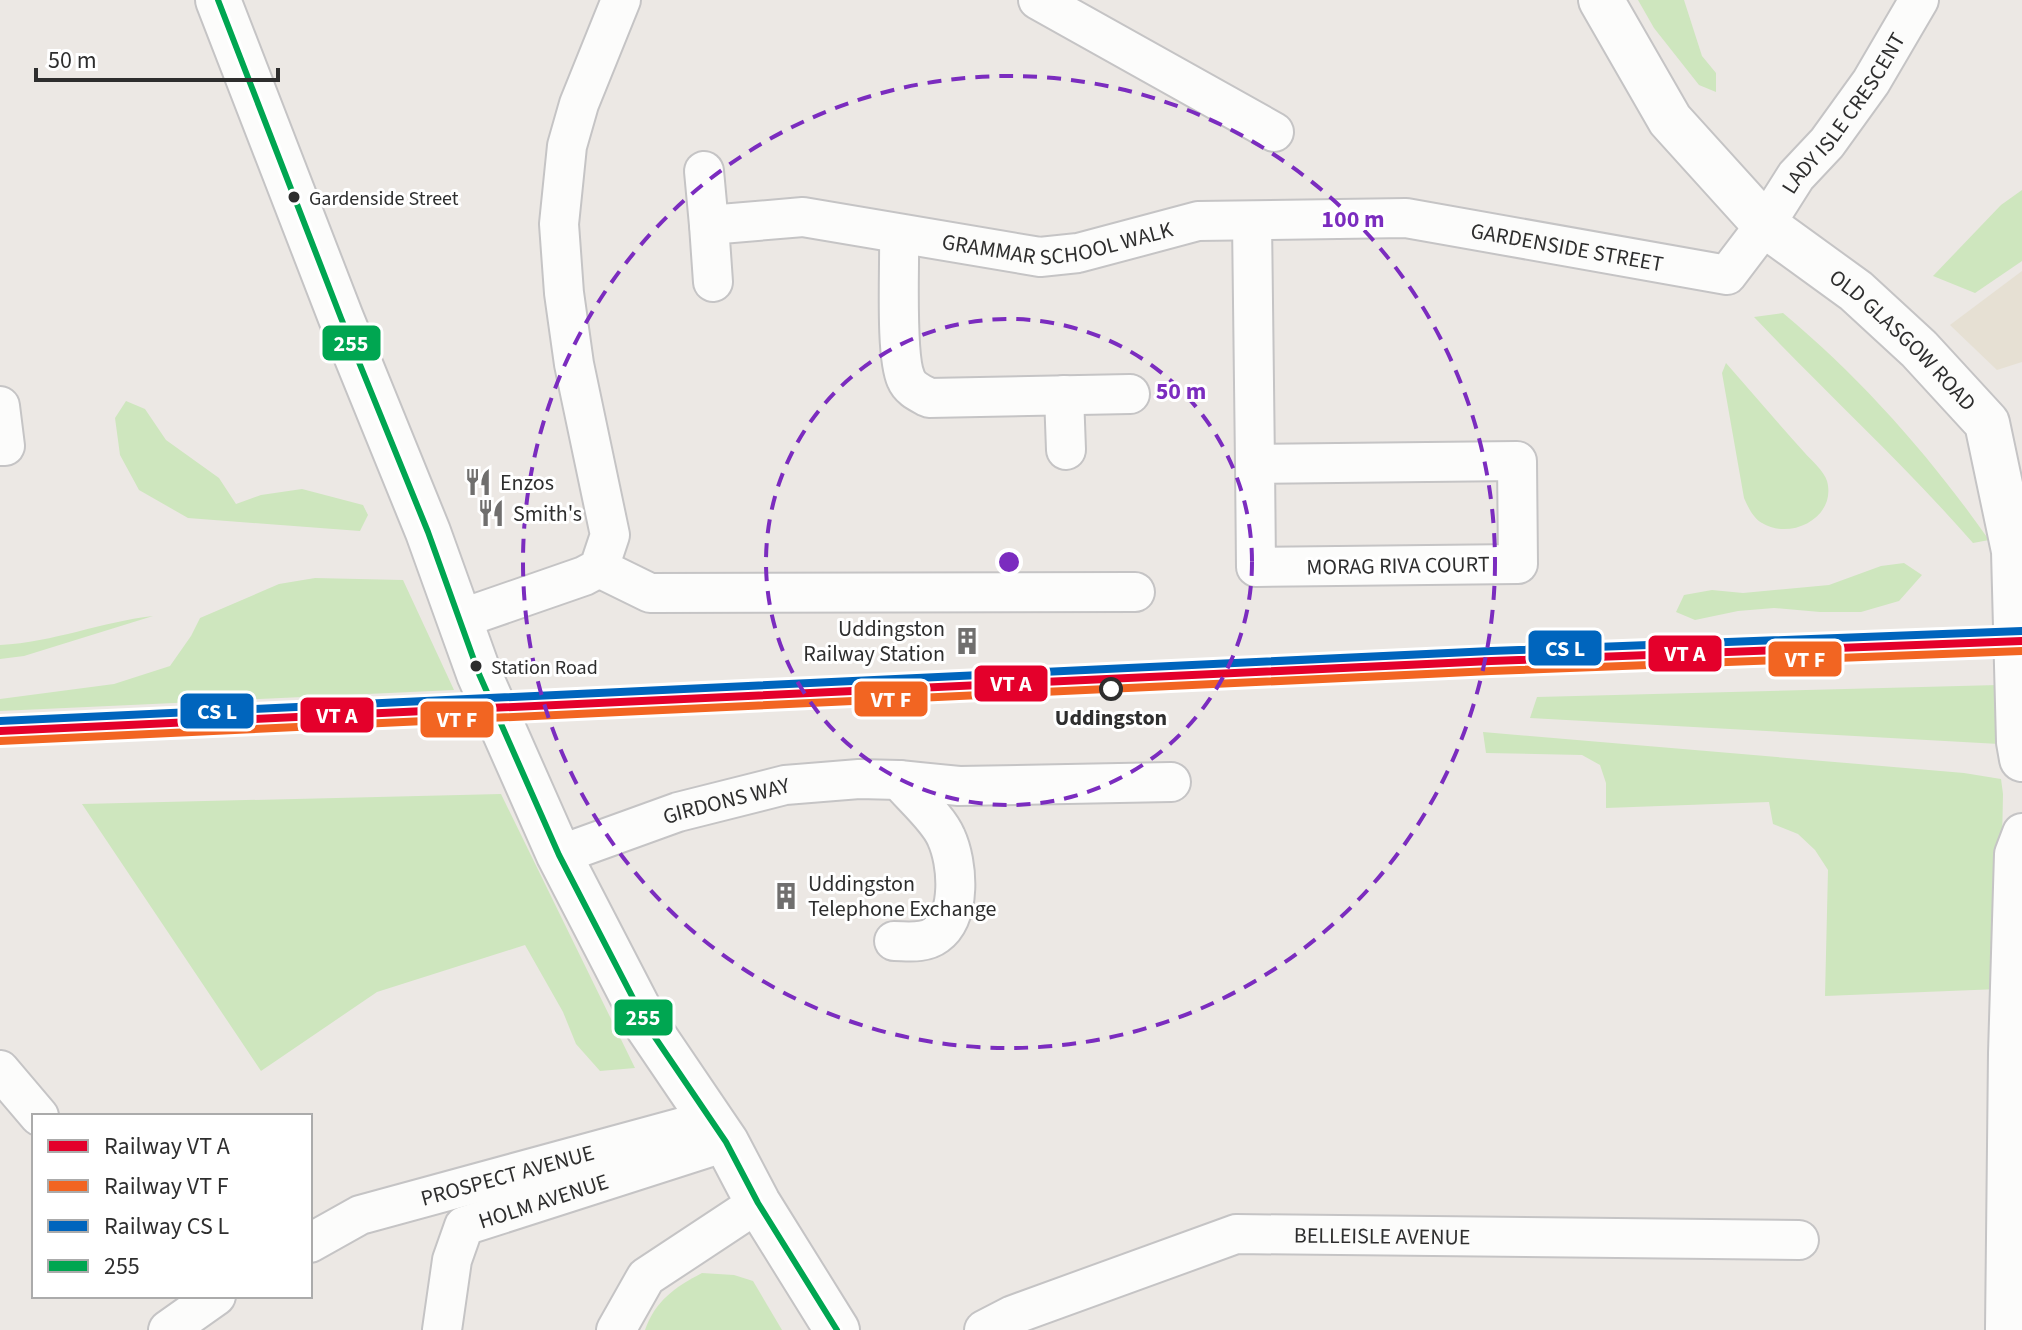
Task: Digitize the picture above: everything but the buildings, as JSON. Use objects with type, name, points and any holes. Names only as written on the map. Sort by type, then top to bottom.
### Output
[{"type":"main road","points":[[218,0],[479,674],[559,855],[648,1027],[719,1130],[758,1203],[837,1330]]},
{"type":"main road","name":"OLD GLASGOW ROAD","points":[[1601,0],[1670,120],[1765,225],[1856,291],[1919,349],[1987,423],[2014,551],[2022,759]]},
{"type":"street","points":[[460,619],[599,568],[610,535],[574,364],[559,224],[567,146],[579,104],[621,0]]},
{"type":"street","points":[[1038,0],[1274,132]]},
{"type":"street","name":"LADY ISLE CRESCENT","points":[[1727,275],[1765,225],[1796,176],[1827,143],[1871,82],[1919,0]]},
{"type":"street","points":[[704,171],[713,282]]},
{"type":"street","name":"GRAMMAR SCHOOL WALK","points":[[709,225],[803,217],[1040,257],[1078,253],[1198,221],[1406,218]]},
{"type":"street","name":"GARDENSIDE STREET","points":[[1406,218],[1727,275]]},
{"type":"street","name":"MORAG RIVA COURT","points":[[1252,221],[1256,567],[1518,564],[1517,461],[1255,464]]},
{"type":"street","points":[[899,235],[901,357],[906,379],[916,391],[929,398],[1130,394]]},
{"type":"street","points":[[1064,395],[1066,450]]},
{"type":"street","points":[[0,406],[5,446],[0,446]]},
{"type":"street","points":[[599,568],[650,593],[1135,592]]},
{"type":"street","name":"GIRDONS WAY","points":[[559,855],[678,812],[785,785],[859,779],[959,786],[1171,782]]},
{"type":"street","points":[[894,941],[918,942],[935,936],[948,922],[954,903],[956,876],[946,837],[899,780]]},
{"type":"street","points":[[2005,1330],[2014,854],[2022,833]]},
{"type":"street","points":[[0,1070],[37,1114]]},
{"type":"street","name":"PROSPECT AVENUE","points":[[312,1242],[360,1215],[719,1130]]},
{"type":"street","name":"HOLM AVENUE","points":[[442,1330],[452,1260],[464,1226],[719,1130]]},
{"type":"street","points":[[616,1330],[646,1277],[758,1203]]},
{"type":"street","name":"BELLEISLE AVENUE","points":[[984,1330],[1013,1315],[1236,1234],[1799,1240]]},
{"type":"street","points":[[168,1330],[213,1298]]},
{"type":"shaded area","points":[[2022,271],[2022,362],[1997,370],[1950,325]]},
{"type":"green space","points":[[1638,0],[1684,0],[1702,56],[1716,73],[1716,92],[1699,85],[1654,28]]},
{"type":"green space","points":[[2022,190],[2022,261],[1975,293],[1933,276],[2001,205]]},
{"type":"green space","points":[[1783,313],[1840,364],[1894,420],[1943,478],[1989,540],[1973,543],[1754,317]]},
{"type":"green space","points":[[1726,363],[1825,477],[1828,494],[1825,505],[1809,522],[1798,527],[1774,528],[1759,521],[1749,509],[1744,498],[1722,373]]},
{"type":"green space","points":[[126,401],[145,409],[166,440],[219,478],[236,504],[261,495],[302,489],[363,505],[368,515],[360,531],[188,518],[139,490],[120,455],[115,418]]},
{"type":"green space","points":[[1904,563],[1922,575],[1899,601],[1861,612],[1774,608],[1738,611],[1695,620],[1676,612],[1684,595],[1712,590],[1743,593],[1829,585],[1881,566]]},
{"type":"green space","points":[[315,578],[403,580],[454,690],[0,711],[0,699],[114,684],[170,666],[200,618],[279,584]]},
{"type":"green space","points":[[153,616],[24,656],[0,659],[0,645],[40,640]]},
{"type":"green space","points":[[1998,685],[1999,744],[1530,718],[1537,697]]},
{"type":"green space","points":[[1483,732],[1964,773],[2001,779],[1999,989],[1825,996],[1828,870],[1815,850],[1798,834],[1773,824],[1769,802],[1606,808],[1606,783],[1600,765],[1582,755],[1486,753]]},
{"type":"green space","points":[[501,794],[635,1068],[600,1071],[576,1044],[563,1012],[525,945],[377,992],[261,1071],[82,804]]},
{"type":"green space","points":[[702,1273],[734,1275],[753,1281],[782,1330],[645,1330],[654,1311],[667,1296]]},
{"type":"transit line","name":"255","points":[[218,0],[428,532],[479,674],[559,855],[648,1027],[726,1142],[758,1203],[837,1330]]},
{"type":"transit line","points":[[0,721],[1491,651],[2022,631]]},
{"type":"transit line","points":[[0,731],[1491,661],[2022,641]]},
{"type":"transit line","points":[[0,741],[1491,671],[2022,651]]},
{"type":"place","name":"Gardenside Street","points":[[294,197]]},
{"type":"place","name":"Enzos","points":[[478,482]]},
{"type":"place","name":"Smith's","points":[[491,513]]},
{"type":"place","name":"Uddingston Railway Station","points":[[967,641]]},
{"type":"place","name":"Station Road","points":[[476,666]]},
{"type":"place","name":"Uddingston","points":[[1111,689]]},
{"type":"place","name":"Uddingston Telephone Exchange","points":[[786,896]]}]
